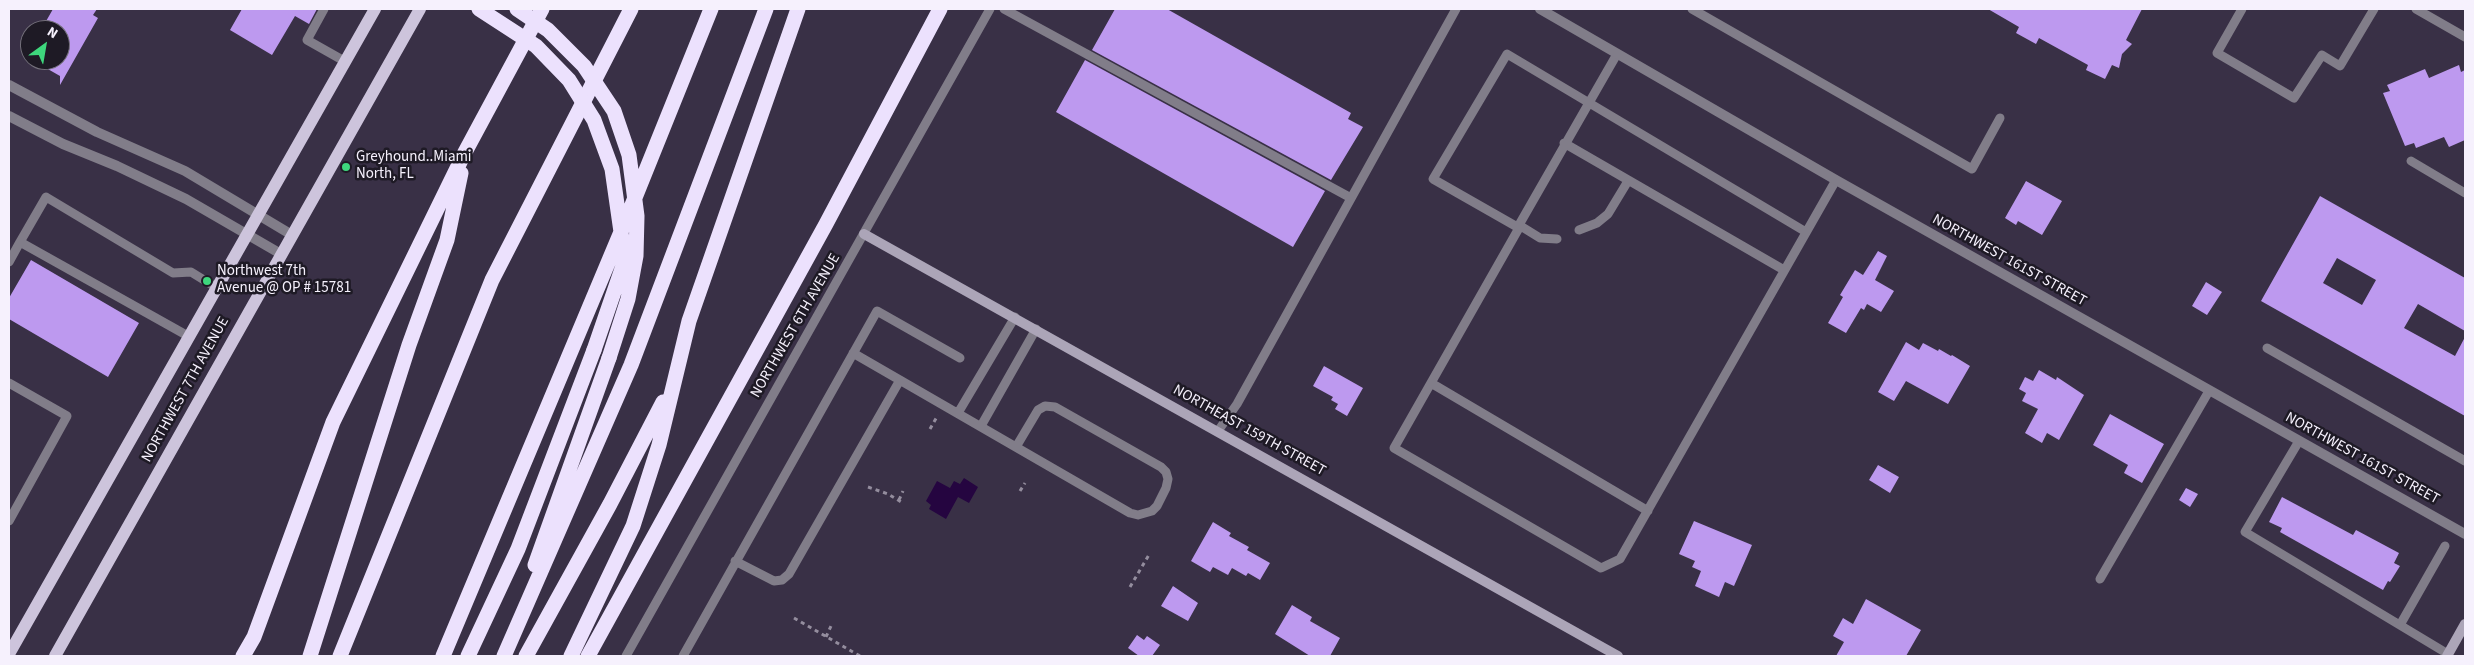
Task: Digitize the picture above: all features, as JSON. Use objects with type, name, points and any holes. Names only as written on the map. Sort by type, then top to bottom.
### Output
[{"type":"highway","points":[[468,656],[518,549],[594,350],[625,260],[612,169],[594,120],[568,80],[536,46],[479,9]]},
{"type":"highway","points":[[503,656],[609,358],[628,299],[636,256],[636,216],[629,155],[614,111],[584,66],[548,30],[517,9]]},
{"type":"highway","points":[[243,656],[254,637],[333,422],[464,154],[542,9]]},
{"type":"highway","points":[[340,656],[492,280],[631,9]]},
{"type":"highway","points":[[443,656],[626,220],[711,9]]},
{"type":"highway","points":[[503,656],[631,365],[766,9]]},
{"type":"highway","points":[[570,656],[633,526],[659,445],[672,384],[689,321],[798,9]]},
{"type":"highway","points":[[588,656],[826,224],[940,9]]},
{"type":"highway","points":[[310,656],[409,345],[447,240],[464,154]]},
{"type":"highway","points":[[526,656],[610,504],[672,384]]},
{"type":"main road","points":[[365,9],[366,26]]},
{"type":"main road","name":"NORTHWEST 7TH AVENUE","points":[[9,654],[375,9]]},
{"type":"main road","name":"NORTHWEST 7TH AVENUE","points":[[55,656],[420,9]]},
{"type":"street","name":"NORTHWEST 161ST STREET","points":[[1540,9],[1836,180],[2465,534]]},
{"type":"street","points":[[9,85],[90,129],[177,167],[292,235]]},
{"type":"street","points":[[9,116],[63,144],[150,181],[281,254]]},
{"type":"street","name":"NORTHEAST 159TH STREET","points":[[864,234],[1618,656]]},
{"type":"street","points":[[2448,655],[2465,624]]},
{"type":"lane","points":[[324,9],[307,40],[346,62]]},
{"type":"lane","name":"NORTHWEST 6TH AVENUE","points":[[626,656],[990,9]]},
{"type":"lane","points":[[1004,9],[1351,198]]},
{"type":"lane","points":[[1218,431],[1242,396],[1456,9]]},
{"type":"lane","points":[[1692,9],[1972,169],[2000,118]]},
{"type":"lane","points":[[2242,9],[2217,53],[2294,98],[2322,55],[2340,66],[2374,9]]},
{"type":"lane","points":[[2416,9],[2465,37]]},
{"type":"lane","points":[[1806,232],[1506,54],[1433,179],[1519,228],[1394,448],[1601,568],[1620,559],[1836,180]]},
{"type":"lane","points":[[1558,239],[1540,238],[1519,225],[1616,54]]},
{"type":"lane","points":[[1564,143],[1784,270]]},
{"type":"lane","points":[[2411,161],[2465,193]]},
{"type":"lane","points":[[1579,230],[1597,223],[1608,214],[1628,181]]},
{"type":"lane","points":[[9,262],[46,196],[173,273],[191,272],[216,288]]},
{"type":"lane","points":[[20,242],[188,336]]},
{"type":"lane","points":[[683,656],[877,311],[960,358]]},
{"type":"lane","points":[[958,414],[1015,317]]},
{"type":"lane","points":[[981,426],[1036,329]]},
{"type":"lane","points":[[2266,348],[2465,461]]},
{"type":"lane","points":[[853,353],[1016,447],[1138,515],[1145,515],[1157,506],[1166,488],[1166,472],[1161,467],[1055,407],[1045,406],[1038,410],[1016,447]]},
{"type":"lane","points":[[735,561],[774,581],[782,580],[789,574],[900,380]]},
{"type":"lane","points":[[1431,382],[1648,510]]},
{"type":"lane","points":[[9,383],[67,416],[9,521]]},
{"type":"lane","points":[[2100,579],[2209,391]]},
{"type":"lane","points":[[2299,441],[2245,532],[2448,655]]},
{"type":"lane","points":[[2400,625],[2445,546]]},
{"type":"path","points":[[930,429],[938,415]]},
{"type":"path","points":[[1020,491],[1025,482]]},
{"type":"path","points":[[868,487],[903,503]]},
{"type":"path","points":[[899,500],[903,491]]},
{"type":"path","points":[[1130,586],[1150,553]]},
{"type":"path","points":[[794,618],[860,656]]},
{"type":"path","points":[[826,637],[831,626]]},
{"type":"shaded area","points":[[964,478],[978,487],[969,503],[958,497],[946,519],[929,509],[931,505],[926,501],[937,481],[950,488],[954,481],[960,484]]},
{"type":"building","points":[[53,9],[97,9],[93,15],[98,18],[70,67],[70,20],[47,20]]},
{"type":"building","points":[[242,9],[317,9],[309,24],[295,16],[272,55],[230,30]]},
{"type":"building","points":[[1115,9],[1167,9],[1351,113],[1348,119],[1363,127],[1331,180],[1092,50]]},
{"type":"building","points":[[1988,9],[2142,9],[2126,40],[2132,44],[2122,54],[2119,68],[2112,65],[2105,79],[2086,70],[2088,65],[2039,38],[2036,44],[2016,33],[2019,27]]},
{"type":"building","points":[[1085,60],[1325,191],[1293,247],[1056,112]]},
{"type":"building","points":[[2459,65],[2461,72],[2465,70],[2465,140],[2449,147],[2444,137],[2416,148],[2414,143],[2405,146],[2383,93],[2390,91],[2387,85],[2425,69],[2429,78]]},
{"type":"building","points":[[50,70],[69,70],[60,85],[60,76]]},
{"type":"building","points":[[2026,181],[2062,201],[2042,235],[2018,221],[2016,225],[2005,218]]},
{"type":"building","points":[[2320,196],[2465,278],[2465,331],[2418,304],[2404,328],[2455,356],[2465,337],[2465,416],[2261,301]],"holes":[[[2337,258],[2376,280],[2362,305],[2323,283]]]},
{"type":"building","points":[[1878,251],[1887,256],[1875,280],[1894,291],[1881,312],[1867,304],[1864,310],[1861,308],[1846,333],[1828,323],[1843,297],[1840,295],[1855,270],[1863,275]]},
{"type":"building","points":[[31,260],[139,323],[108,377],[9,319],[9,298]]},
{"type":"building","points":[[2206,282],[2222,292],[2207,315],[2192,306]]},
{"type":"building","points":[[1906,342],[1919,350],[1923,343],[1938,351],[1939,349],[1970,366],[1948,404],[1906,381],[1894,401],[1878,392]]},
{"type":"building","points":[[1324,366],[1363,388],[1347,416],[1335,409],[1338,404],[1331,400],[1333,397],[1313,386]]},
{"type":"building","points":[[2039,370],[2056,380],[2057,377],[2084,395],[2059,440],[2047,433],[2042,443],[2025,433],[2038,409],[2022,401],[2026,393],[2019,389],[2025,377],[2033,381]]},
{"type":"building","points":[[2110,414],[2164,444],[2142,483],[2124,473],[2128,465],[2093,445]]},
{"type":"building","points":[[1878,465],[1899,477],[1890,493],[1869,480]]},
{"type":"building","points":[[2186,488],[2198,494],[2190,507],[2179,500]]},
{"type":"building","points":[[2282,497],[2353,535],[2356,530],[2399,553],[2394,563],[2400,566],[2390,582],[2388,581],[2383,590],[2280,532],[2282,528],[2269,522]]},
{"type":"building","points":[[1694,521],[1752,545],[1734,586],[1725,582],[1719,597],[1695,586],[1701,571],[1692,567],[1695,561],[1679,554]]},
{"type":"building","points":[[1213,522],[1231,533],[1229,536],[1249,547],[1247,550],[1270,563],[1260,580],[1248,573],[1246,576],[1232,568],[1228,575],[1213,567],[1210,572],[1191,561]]},
{"type":"building","points":[[1173,586],[1198,603],[1188,621],[1161,606]]},
{"type":"building","points":[[1866,599],[1921,630],[1906,656],[1836,656],[1844,642],[1833,636],[1843,618],[1853,624]]},
{"type":"building","points":[[1292,605],[1312,617],[1310,621],[1340,638],[1330,656],[1310,656],[1275,634]]},
{"type":"building","points":[[1137,635],[1144,640],[1147,636],[1160,645],[1152,656],[1139,656],[1128,648]]},
{"type":"place","name":"Greyhound..Miami North, FL","points":[[346,167]]},
{"type":"place","name":"Northwest 7th Avenue @ OP # 15781","points":[[207,281]]}]
